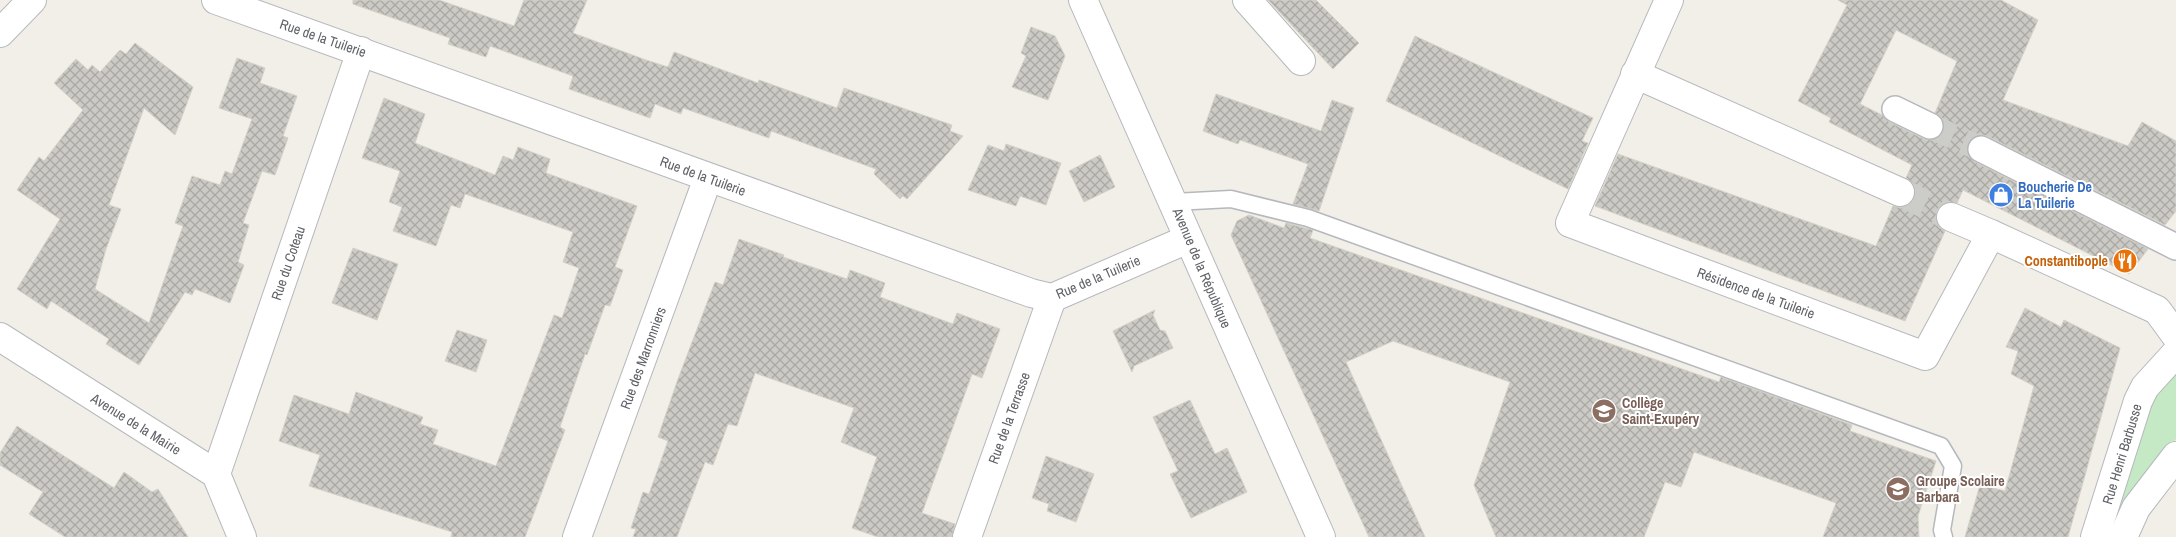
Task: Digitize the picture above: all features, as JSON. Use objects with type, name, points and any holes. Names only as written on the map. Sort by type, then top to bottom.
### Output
[{"type":"street","points":[[0,33],[32,0]]},
{"type":"street","name":"Rue de la Tuilerie","points":[[216,0],[1031,293],[1052,298],[1188,239]]},
{"type":"street","name":"Avenue de la République","points":[[1083,0],[1321,537]]},
{"type":"street","points":[[1247,0],[1301,61]]},
{"type":"street","name":"Résidence de la Tuilerie","points":[[1669,0],[1570,223],[1925,356],[1991,234]]},
{"type":"street","name":"Rue du Coteau","points":[[216,474],[361,51]]},
{"type":"street","points":[[1635,74],[1900,192]]},
{"type":"street","points":[[1895,109],[1930,126]]},
{"type":"street","points":[[1981,149],[2176,247]]},
{"type":"street","name":"Rue des Marronniers","points":[[577,537],[708,178]]},
{"type":"street","points":[[1951,217],[2157,310],[2176,336]]},
{"type":"street","name":"Rue de la Terrasse","points":[[966,537],[1052,298]]},
{"type":"street","name":"Avenue de la Mairie","points":[[0,337],[216,474]]},
{"type":"street","name":"Rue Henri Barbusse","points":[[2095,537],[2138,401],[2145,387],[2176,353]]},
{"type":"street","name":"Rue Henri Barbusse","points":[[2124,537],[2136,508],[2176,456]]},
{"type":"street","points":[[216,474],[242,537]]},
{"type":"lane","points":[[1174,202],[1231,199],[1308,218],[1941,446],[1953,466],[1942,530],[1944,537]]},
{"type":"green space","points":[[2176,371],[2176,439],[2123,510],[2117,508],[2152,396]]},
{"type":"building","points":[[353,0],[439,0],[514,26],[524,0],[587,0],[573,33],[646,60],[668,67],[674,52],[758,83],[759,80],[837,108],[844,88],[952,125],[950,131],[963,136],[907,199],[903,196],[900,199],[874,174],[876,169],[771,131],[769,138],[683,108],[681,114],[655,104],[650,118],[569,89],[573,76],[490,46],[486,57],[448,44],[450,38],[353,4]]},
{"type":"building","points":[[1268,0],[1316,0],[1359,43],[1333,69]]},
{"type":"building","points":[[1838,0],[2001,0],[2038,20],[2003,100],[2128,146],[2142,122],[2176,141],[2176,211],[2165,225],[1987,136],[1974,137],[1968,143],[1967,150],[1969,156],[1975,162],[2148,249],[2129,274],[1963,190],[1957,203],[1949,202],[1942,204],[1937,210],[1936,219],[1939,227],[1945,231],[1905,321],[1595,206],[1618,154],[1876,246],[1893,206],[1901,208],[1909,205],[1914,198],[1915,190],[1913,183],[1906,178],[1912,165],[1829,122],[1831,118],[1798,101],[1847,5]],"holes":[[[1896,30],[1957,61],[1935,113],[1942,118],[1944,124],[1943,132],[1938,138],[1924,139],[1889,122],[1882,115],[1860,104]]]},
{"type":"building","points":[[1031,27],[1055,36],[1065,56],[1048,100],[1012,87],[1026,56],[1021,53]]},
{"type":"building","points":[[1415,36],[1593,118],[1582,141],[1588,143],[1568,189],[1386,101]]},
{"type":"building","points":[[135,43],[193,87],[175,135],[144,108],[109,205],[121,209],[106,249],[95,289],[149,323],[183,226],[175,223],[192,176],[220,185],[225,171],[232,174],[252,119],[219,108],[237,58],[265,68],[260,83],[297,96],[283,136],[288,138],[275,175],[262,171],[243,223],[249,225],[238,262],[244,265],[230,303],[195,289],[192,295],[185,292],[139,365],[106,344],[109,339],[51,301],[47,309],[17,289],[60,219],[17,190],[39,157],[44,161],[83,110],[54,83],[76,59],[88,70],[92,65],[100,72],[120,50],[126,54]]},
{"type":"building","points":[[1216,94],[1321,131],[1332,100],[1354,108],[1319,211],[1293,204],[1308,164],[1240,140],[1238,144],[1203,131]]},
{"type":"building","points":[[384,98],[425,114],[415,143],[495,175],[503,156],[513,160],[518,147],[550,159],[546,173],[637,206],[615,267],[623,270],[610,306],[605,305],[587,355],[585,354],[560,427],[565,430],[525,537],[451,537],[452,532],[309,486],[320,455],[279,441],[294,395],[349,414],[356,392],[423,417],[420,424],[438,430],[433,444],[496,466],[554,315],[562,318],[579,268],[563,262],[573,232],[465,194],[460,208],[451,205],[436,246],[393,231],[402,207],[389,202],[400,171],[362,158]]},
{"type":"building","points":[[1006,144],[1061,163],[1046,205],[1020,196],[1016,206],[968,190],[988,145],[1004,151]]},
{"type":"building","points":[[1100,155],[1115,187],[1084,202],[1069,171]]},
{"type":"building","points":[[1249,215],[1284,228],[1286,223],[1313,230],[1310,238],[1719,382],[1721,377],[1852,425],[1850,431],[1936,461],[1918,516],[1919,537],[1823,537],[1836,503],[1694,452],[1681,487],[1665,482],[1644,537],[1496,537],[1474,485],[1510,382],[1393,341],[1346,362],[1425,537],[1369,537],[1231,235],[1237,221]]},
{"type":"building","points":[[739,239],[784,255],[783,257],[847,279],[850,270],[885,283],[880,297],[953,324],[957,313],[1000,329],[982,378],[972,374],[922,513],[955,524],[952,537],[878,537],[852,528],[877,457],[841,442],[854,408],[755,373],[737,426],[728,424],[713,465],[705,462],[677,537],[633,537],[636,529],[631,528],[643,492],[649,494],[668,441],[658,437],[678,379],[715,282],[723,285]]},
{"type":"building","points":[[353,248],[398,264],[377,320],[332,303]]},
{"type":"building","points":[[2025,308],[2061,327],[2064,320],[2120,348],[2068,537],[1965,537],[1980,485],[2005,491],[2034,386],[2011,374],[2018,351],[2006,347]]},
{"type":"building","points":[[1155,310],[1153,315],[1160,330],[1165,331],[1173,348],[1134,366],[1132,372],[1113,331]]},
{"type":"building","points":[[457,330],[487,340],[476,372],[445,361]]},
{"type":"building","points":[[1190,400],[1215,454],[1227,448],[1247,492],[1191,518],[1170,474],[1178,471],[1153,417]]},
{"type":"building","points":[[17,426],[114,488],[124,472],[152,492],[158,489],[188,537],[65,537],[29,514],[43,492],[0,465],[0,453]]},
{"type":"building","points":[[1046,456],[1094,474],[1076,522],[1047,511],[1049,504],[1032,498]]},
{"type":"tunnel","points":[[1930,126],[1981,149]]},
{"type":"tunnel","points":[[1900,192],[1951,217]]},
{"type":"place","name":"Boucherie De La Tuilerie","points":[[2001,195]]},
{"type":"place","name":"Constantibople","points":[[2125,261]]},
{"type":"place","name":"Collège Saint-Exupéry","points":[[1604,411]]},
{"type":"place","name":"Groupe Scolaire Barbara","points":[[1898,489]]}]
